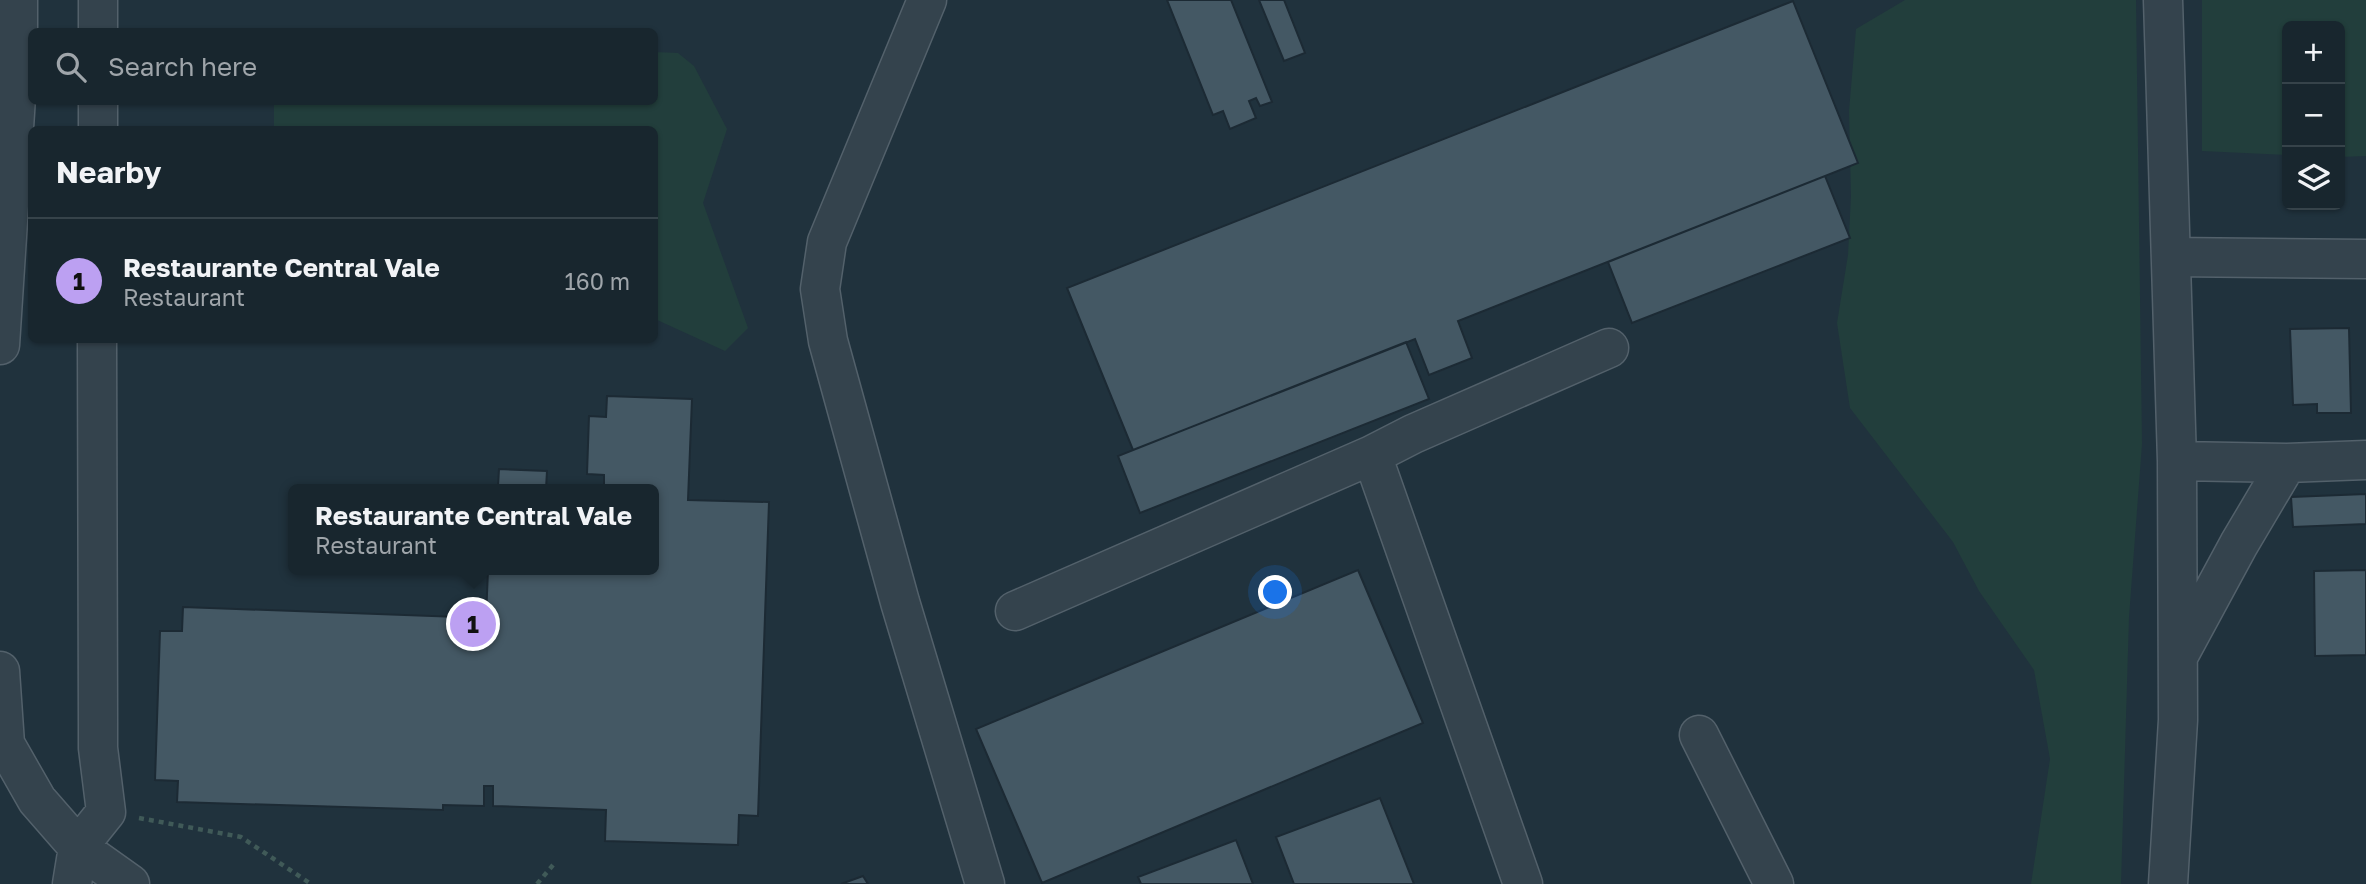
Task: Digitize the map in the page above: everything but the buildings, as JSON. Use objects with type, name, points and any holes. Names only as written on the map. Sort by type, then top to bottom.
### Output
[{"type":"lane","points":[[0,39],[5,0]]},
{"type":"lane","points":[[0,345],[18,66],[18,0]]},
{"type":"lane","points":[[98,0],[98,28]]},
{"type":"lane","points":[[927,0],[827,242],[820,289],[828,341],[900,602],[985,884]]},
{"type":"lane","points":[[2163,0],[2177,461],[2178,720],[2168,884]]},
{"type":"lane","points":[[98,105],[98,126]]},
{"type":"lane","points":[[2172,257],[2366,259]]},
{"type":"lane","points":[[72,884],[78,847],[106,812],[98,736],[97,343]]},
{"type":"lane","points":[[1015,611],[1609,348]]},
{"type":"lane","points":[[1372,455],[1523,884]]},
{"type":"lane","points":[[2177,461],[2287,464],[2366,460]]},
{"type":"lane","points":[[2177,658],[2239,544],[2287,464]]},
{"type":"lane","points":[[0,671],[5,744],[37,800],[78,847],[130,884]]},
{"type":"lane","points":[[1699,734],[1774,884]]},
{"type":"path","points":[[106,812],[241,837],[312,884]]},
{"type":"path","points":[[537,884],[553,865]]},
{"type":"green space","points":[[1905,0],[2136,0],[2142,444],[2129,617],[2121,884],[2031,884],[2050,759],[2034,670],[1979,591],[1953,542],[1850,408],[1837,323],[1848,255],[1851,196],[1849,111],[1856,29]]},
{"type":"green space","points":[[2202,0],[2366,0],[2366,156],[2345,157],[2345,21],[2282,21],[2282,155],[2202,151]]},
{"type":"green space","points":[[658,52],[678,53],[694,66],[727,129],[703,203],[748,328],[725,351],[658,320],[658,126],[274,126],[274,105],[658,105]]},
{"type":"place","name":"Restaurante Central Vale","points":[[473,624]]}]
